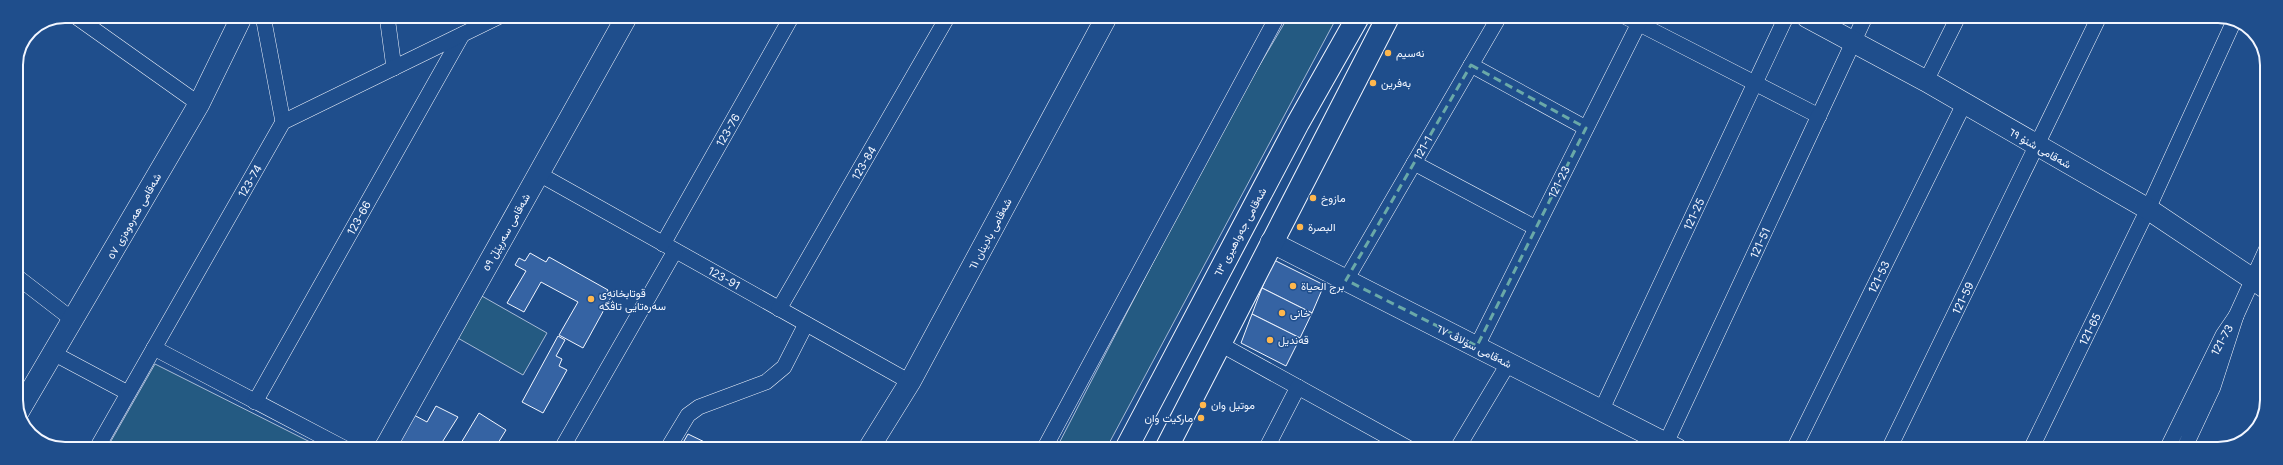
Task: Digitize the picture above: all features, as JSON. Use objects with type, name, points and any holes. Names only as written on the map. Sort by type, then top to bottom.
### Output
[{"type":"main road","name":"شەقامی جەواهیری ٦٣","points":[[1129,442],[1298,123],[1354,23]]},
{"type":"main road","points":[[1170,442],[1384,23]]},
{"type":"street","points":[[85,23],[199,104]]},
{"type":"street","name":"شەقامی هەرەوەزی ٥٧","points":[[23,404],[199,104],[239,23]]},
{"type":"street","points":[[264,23],[283,122],[485,23]]},
{"type":"street","points":[[388,23],[394,68]]},
{"type":"street","name":"شەقامی سەرپێڵ ٥٩","points":[[388,442],[623,23]]},
{"type":"street","name":"123-76","points":[[565,442],[788,23]]},
{"type":"street","name":"123-84","points":[[779,309],[944,23]]},
{"type":"street","name":"شەقامی بادینان ٦١","points":[[873,442],[910,382],[1103,23]]},
{"type":"street","points":[[1047,442],[1273,23]]},
{"type":"street","name":"121-1","points":[[1346,280],[1496,23]]},
{"type":"street","name":"121-23","points":[[1477,346],[1586,128],[1633,23]]},
{"type":"street","points":[[1642,23],[1755,84],[1819,116]]},
{"type":"street","name":"121-25","points":[[1601,411],[1783,23]]},
{"type":"street","name":"شەقامی شنۆ ٦٩","points":[[1819,23],[1926,81],[2038,147],[2148,209],[2259,283]]},
{"type":"street","name":"121-51","points":[[1674,442],[1819,116],[1862,23]]},
{"type":"street","points":[[1926,81],[1955,23]]},
{"type":"street","name":"121-59","points":[[1892,442],[2038,147],[2096,23]]},
{"type":"street","name":"121-65","points":[[2034,442],[2148,209],[2232,25]]},
{"type":"street","name":"123-66","points":[[255,402],[462,34]]},
{"type":"street","points":[[1471,65],[1586,128]]},
{"type":"street","name":"121-53","points":[[1797,442],[1964,104]]},
{"type":"street","name":"123-74","points":[[99,442],[283,122]]},
{"type":"street","points":[[1414,163],[1536,228]]},
{"type":"street","name":"123-91","points":[[539,174],[910,382]]},
{"type":"street","name":"شەقامی سۆلاڤ ٦٧","points":[[1271,242],[1392,305],[1477,346],[1508,364],[1664,442]]},
{"type":"street","points":[[23,281],[73,320]]},
{"type":"street","points":[[2236,316],[2259,283]]},
{"type":"street","name":"121-73","points":[[2170,442],[2223,335],[2236,316]]},
{"type":"street","name":"121-73","points":[[2187,442],[2213,387],[2236,316]]},
{"type":"street","points":[[672,442],[688,415],[699,408],[766,382],[784,367],[806,324]]},
{"type":"street","points":[[1220,344],[1397,442]]},
{"type":"street","points":[[154,348],[332,442]]},
{"type":"street","points":[[53,353],[128,393]]},
{"type":"street","points":[[1461,442],[1508,364]]},
{"type":"street","points":[[1270,442],[1298,387]]},
{"type":"highlighted area","points":[[1471,65],[1586,128],[1477,346],[1346,280]]},
{"type":"shaded area","points":[[1284,23],[1334,23],[1110,442],[1060,442],[1225,124]]},
{"type":"shaded area","points":[[480,295],[547,333],[523,375],[456,337]]},
{"type":"shaded area","points":[[155,364],[310,442],[110,442]]},
{"type":"building","name":"قوتابخانەی سەرەتایی تاڤگە","points":[[530,253],[546,262],[549,257],[608,290],[606,294],[611,297],[583,348],[559,335],[578,302],[541,282],[524,312],[507,303],[526,271],[515,265],[519,258],[525,261]]},
{"type":"building","name":"برج الحياة","points":[[1274,260],[1324,285],[1312,313],[1262,288]]},
{"type":"building","name":"خانی","points":[[1262,288],[1312,313],[1300,338],[1252,314]]},
{"type":"building","name":"قەندیل","points":[[1252,314],[1300,338],[1286,366],[1241,343]]},
{"type":"building","points":[[558,336],[565,340],[556,356],[562,359],[559,366],[567,370],[543,413],[522,402]]},
{"type":"building","points":[[436,406],[458,417],[442,442],[398,442],[412,414],[427,422]]},
{"type":"building","points":[[479,413],[506,430],[499,442],[462,442]]},
{"type":"building","points":[[688,434],[705,442],[683,442]]},
{"type":"place","name":"نەسیم","points":[[1388,53]]},
{"type":"place","name":"بەفرین","points":[[1373,83]]},
{"type":"place","name":"مازوخ","points":[[1313,198]]},
{"type":"place","name":"البصرة","points":[[1300,227]]},
{"type":"place","name":"برج الحياة","points":[[1293,286]]},
{"type":"place","name":"قوتابخانەی سەرەتایی تاڤگە","points":[[591,299]]},
{"type":"place","name":"خانی","points":[[1282,313]]},
{"type":"place","name":"قەندیل","points":[[1270,340]]},
{"type":"place","name":"موتيل وان","points":[[1203,405]]},
{"type":"place","name":"ماركيت وان","points":[[1201,418]]}]
